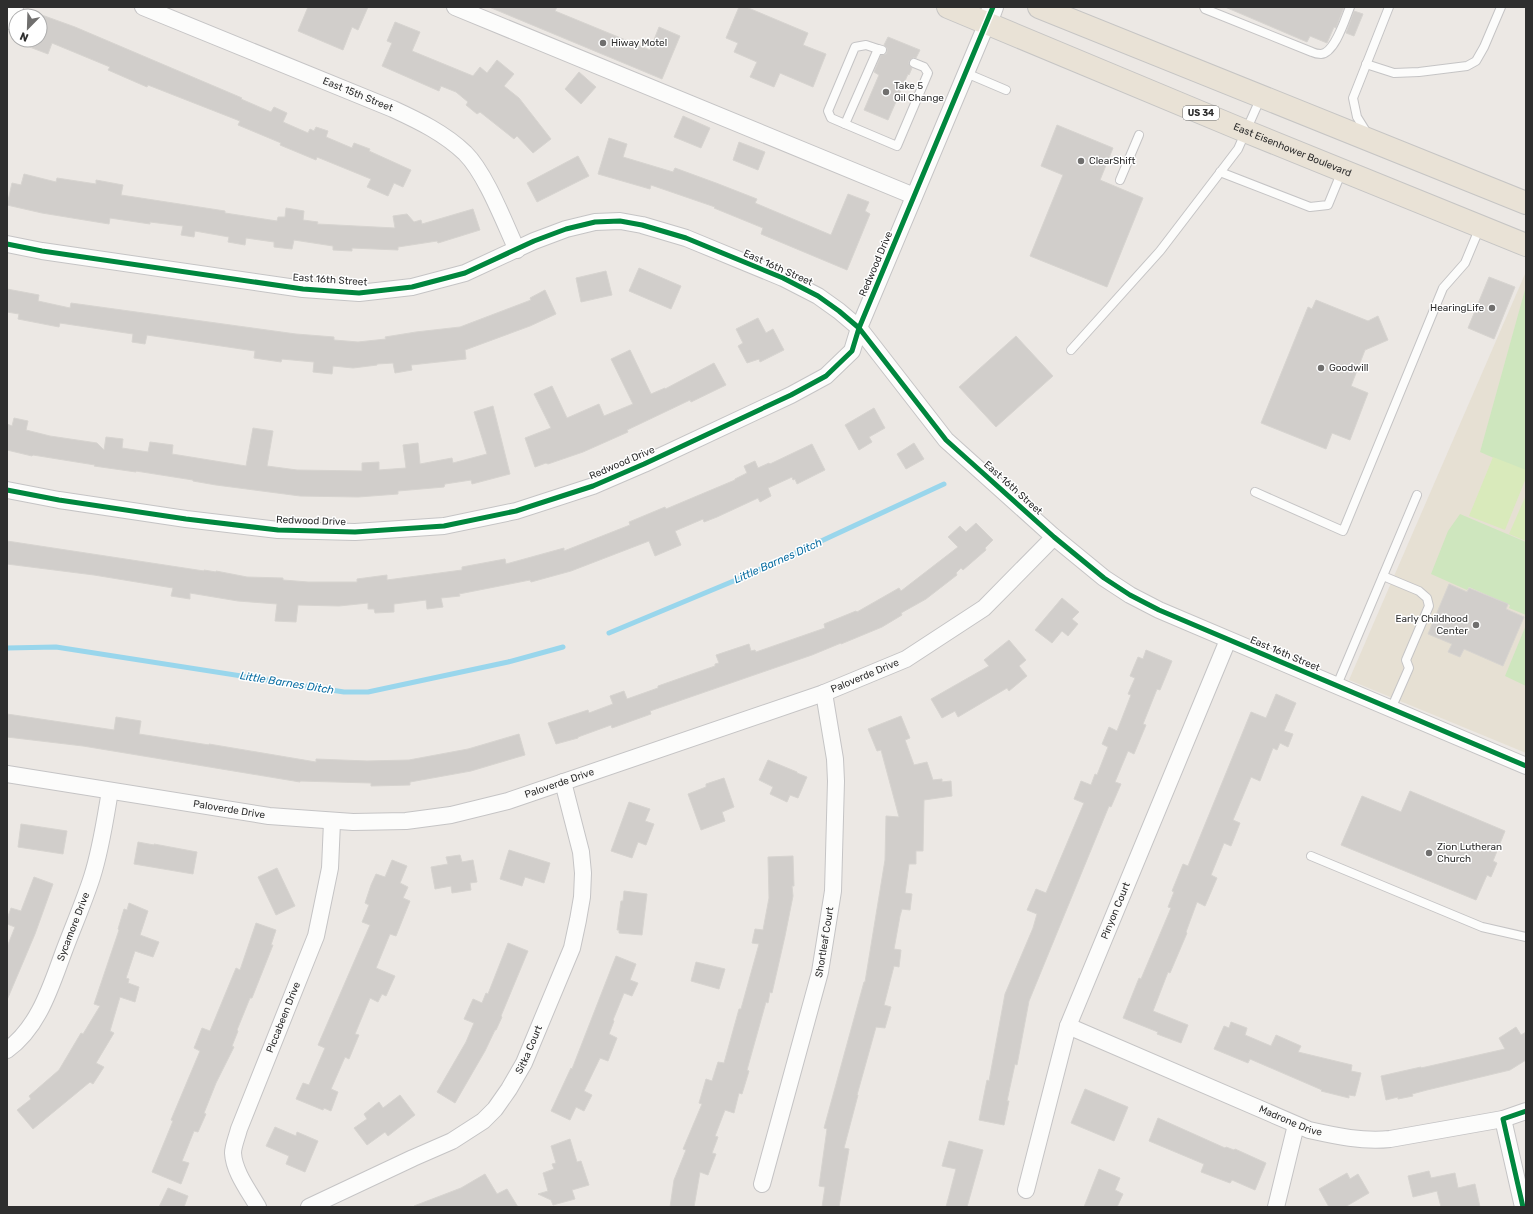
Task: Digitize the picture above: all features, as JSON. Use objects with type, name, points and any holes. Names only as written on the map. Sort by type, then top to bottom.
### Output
[{"type":"highway","name":"East Eisenhower Boulevard","points":[[948,7],[990,15],[1245,131],[1526,245]]},
{"type":"highway","points":[[1039,7],[1371,141],[1525,201]]},
{"type":"main road","points":[[7,18],[12,7]]},
{"type":"street","name":"East 15th Street","points":[[143,7],[393,109],[426,124],[466,154],[481,176],[498,207],[517,250]]},
{"type":"street","points":[[455,7],[914,196]]},
{"type":"street","name":"Redwood Drive","points":[[7,490],[59,500],[170,517],[278,530],[355,532],[444,526],[516,511],[593,486],[644,464],[791,395],[826,376],[852,351],[859,328],[990,15]]},
{"type":"street","name":"East 16th Street","points":[[7,244],[42,251],[303,289],[359,293],[412,287],[465,273],[534,241],[566,229],[595,222],[620,221],[642,225],[686,238],[783,278],[818,296],[839,310],[859,328],[946,440],[1054,537],[1104,578],[1130,596],[1228,640],[1526,766]]},
{"type":"street","name":"Paloverde Drive","points":[[7,774],[65,782],[110,791],[269,816],[332,822],[406,821],[451,815],[508,801],[824,693],[906,659],[984,608],[1054,537]]},
{"type":"street","name":"Pinyon Court","points":[[1026,1190],[1068,1026],[1228,640]]},
{"type":"street","name":"Shortleaf Court","points":[[762,1184],[820,972],[834,891],[835,760],[824,693]]},
{"type":"street","name":"Sitka Court","points":[[309,1207],[452,1141],[483,1121],[495,1109],[509,1089],[524,1063],[572,948],[578,920],[582,896],[583,873],[581,852],[563,782]]},
{"type":"street","name":"Sycamore Drive","points":[[7,1050],[17,1042],[34,1020],[50,989],[92,877],[103,836],[110,791]]},
{"type":"street","name":"Piccabeen Drive","points":[[258,1207],[240,1174],[233,1152],[239,1129],[316,936],[330,868],[332,822]]},
{"type":"street","name":"Madrone Drive","points":[[1068,1026],[1296,1125],[1309,1130],[1344,1138],[1377,1140],[1503,1118],[1526,1111]]},
{"type":"street","points":[[1503,1118],[1523,1207]]},
{"type":"street","points":[[1276,1207],[1296,1125]]},
{"type":"lane","points":[[1204,7],[1205,9],[1320,54],[1328,52],[1333,46],[1350,7]]},
{"type":"lane","points":[[1371,141],[1357,117],[1352,98],[1389,7]]},
{"type":"lane","points":[[1366,64],[1394,73],[1419,72],[1467,66],[1476,61],[1501,7]]},
{"type":"lane","points":[[845,124],[880,50],[866,45],[855,47],[828,111],[831,118],[845,124],[897,146],[928,73],[924,67],[914,63]]},
{"type":"lane","points":[[966,73],[1006,90]]},
{"type":"lane","points":[[1071,350],[1160,251],[1238,149],[1261,97]]},
{"type":"lane","points":[[1120,180],[1139,135]]},
{"type":"lane","points":[[1220,172],[1310,207],[1328,205],[1342,171]]},
{"type":"lane","points":[[1254,492],[1344,531],[1444,288],[1465,263],[1480,226]]},
{"type":"lane","points":[[1337,685],[1417,495]]},
{"type":"lane","points":[[1383,576],[1419,591],[1427,598],[1429,606],[1406,660],[1409,668],[1391,709]]},
{"type":"lane","points":[[1311,856],[1482,927],[1526,937]]},
{"type":"shaded area","points":[[1526,274],[1526,753],[1349,680]]},
{"type":"green space","points":[[1526,286],[1526,472],[1480,452]]},
{"type":"green space","points":[[1493,457],[1526,470],[1526,478],[1505,530],[1469,516]]},
{"type":"green space","points":[[1526,495],[1526,541],[1509,534]]},
{"type":"green space","points":[[1460,514],[1526,542],[1526,615],[1509,608],[1510,605],[1469,587],[1467,590],[1431,574],[1448,531]]},
{"type":"green space","points":[[1526,625],[1526,686],[1505,676]]},
{"type":"building","points":[[308,7],[368,7],[358,30],[352,27],[343,50],[298,31]]},
{"type":"building","name":"Hiway Motel","points":[[489,7],[557,7],[555,11],[650,50],[659,27],[680,36],[662,79]]},
{"type":"building","points":[[739,7],[746,7],[808,33],[803,45],[826,54],[813,87],[780,73],[774,87],[750,77],[757,62],[734,52],[738,43],[726,38]]},
{"type":"building","points":[[1225,7],[1344,7],[1336,28],[1334,27],[1327,43],[1310,36],[1307,42]]},
{"type":"building","points":[[1354,11],[1363,14],[1354,36],[1346,33]]},
{"type":"building","points":[[48,17],[75,27],[242,98],[241,99],[271,112],[274,107],[287,113],[283,122],[308,133],[310,129],[314,131],[316,127],[328,131],[326,137],[352,148],[354,143],[370,149],[369,151],[411,170],[403,187],[394,183],[388,196],[367,187],[371,179],[317,157],[316,160],[280,145],[281,143],[238,125],[240,121],[148,85],[147,87],[108,70],[110,67],[52,43],[48,54],[32,48],[48,48]]},
{"type":"building","points":[[395,22],[420,32],[412,51],[473,76],[480,67],[487,73],[497,60],[514,74],[504,86],[519,98],[551,139],[533,153],[517,136],[514,139],[480,112],[477,114],[466,105],[468,102],[456,92],[441,86],[439,91],[382,66],[392,43],[387,41]]},
{"type":"building","name":"Take 5 Oil Change","points":[[888,37],[920,50],[916,58],[909,61],[912,68],[888,120],[864,110],[879,75],[874,72],[881,55],[886,54],[887,52],[887,48],[884,45]]},
{"type":"building","points":[[579,72],[596,87],[581,104],[565,89]]},
{"type":"building","points":[[683,116],[710,128],[701,148],[674,137]]},
{"type":"building","points":[[1057,125],[1113,148],[1100,180],[1143,198],[1107,287],[1030,256],[1063,175],[1041,166]]},
{"type":"building","points":[[609,138],[627,144],[623,157],[673,172],[675,168],[716,183],[757,199],[755,203],[831,235],[848,194],[869,202],[865,211],[870,214],[847,270],[761,234],[763,228],[714,208],[715,207],[651,185],[650,189],[598,174]]},
{"type":"building","points":[[739,142],[765,152],[758,170],[733,160]]},
{"type":"building","points":[[578,156],[589,176],[537,202],[527,183]]},
{"type":"building","points":[[24,174],[56,182],[57,178],[96,184],[96,180],[123,185],[121,195],[225,211],[225,213],[277,221],[278,217],[285,217],[286,208],[304,211],[303,220],[318,222],[317,224],[395,228],[393,216],[407,214],[414,222],[421,220],[422,224],[473,209],[480,230],[438,243],[437,241],[398,247],[398,250],[352,248],[352,251],[333,250],[333,246],[294,240],[292,249],[274,247],[274,242],[246,238],[245,245],[228,242],[229,237],[195,231],[194,237],[181,235],[183,226],[150,222],[150,224],[110,218],[109,224],[42,213],[7,205],[12,183],[21,185]]},
{"type":"building","points":[[639,268],[681,286],[671,309],[629,291]]},
{"type":"building","points":[[606,271],[612,295],[581,302],[576,278]]},
{"type":"building","name":"HearingLife","points":[[1489,277],[1515,287],[1494,339],[1468,328]]},
{"type":"building","points":[[7,289],[39,295],[38,301],[70,308],[71,303],[296,334],[334,337],[334,340],[358,342],[386,339],[385,337],[416,332],[460,327],[531,300],[530,298],[545,290],[556,314],[530,326],[465,350],[466,359],[411,365],[412,370],[395,373],[393,363],[353,368],[333,366],[332,374],[313,372],[314,362],[282,359],[281,362],[254,358],[255,351],[147,335],[145,344],[132,342],[133,334],[60,323],[59,327],[18,319],[19,314],[7,312]]},
{"type":"building","name":"Goodwill","points":[[1316,300],[1368,321],[1378,316],[1388,340],[1365,350],[1351,386],[1368,393],[1350,440],[1332,433],[1326,449],[1261,423],[1308,307],[1312,309]]},
{"type":"building","points":[[758,318],[766,333],[773,329],[784,350],[760,362],[759,359],[747,363],[738,346],[743,343],[736,329]]},
{"type":"building","points":[[1016,336],[1053,376],[996,427],[959,387]]},
{"type":"building","points":[[630,350],[651,394],[665,389],[714,363],[726,385],[691,402],[690,400],[627,430],[628,432],[583,452],[535,467],[525,438],[551,428],[534,394],[552,386],[567,418],[599,404],[604,416],[633,404],[611,359]]},
{"type":"building","points":[[493,406],[510,474],[472,484],[471,480],[445,484],[444,487],[398,491],[398,494],[358,497],[300,496],[216,485],[136,471],[94,466],[95,465],[32,456],[7,450],[7,424],[12,426],[14,418],[28,421],[26,430],[50,436],[97,443],[104,450],[106,437],[123,439],[122,448],[148,452],[150,442],[173,445],[172,454],[246,466],[253,428],[273,431],[267,466],[297,470],[362,471],[362,463],[379,462],[379,470],[406,468],[403,445],[418,443],[420,464],[452,458],[453,463],[487,454],[474,412]]},
{"type":"building","points":[[874,408],[885,428],[869,437],[872,442],[859,450],[845,425]]},
{"type":"building","points":[[914,443],[924,459],[906,469],[897,454]]},
{"type":"building","points":[[812,444],[825,470],[797,484],[795,479],[793,480],[792,477],[768,488],[771,496],[760,502],[758,498],[717,517],[704,522],[703,519],[675,531],[681,545],[655,556],[649,541],[571,571],[531,582],[530,580],[459,594],[460,596],[441,598],[443,607],[427,609],[426,600],[394,604],[394,612],[375,613],[374,609],[368,609],[368,603],[339,606],[298,605],[296,622],[275,621],[277,604],[238,601],[190,593],[190,599],[171,596],[173,588],[94,575],[7,564],[7,541],[204,571],[216,571],[247,577],[283,578],[283,580],[308,582],[357,582],[357,579],[387,575],[387,580],[462,570],[462,567],[505,559],[506,564],[564,548],[564,551],[630,525],[629,522],[665,507],[666,509],[735,480],[747,473],[744,466],[755,461],[758,468],[769,463],[770,464]]},
{"type":"building","points":[[976,523],[993,540],[985,548],[986,550],[963,570],[961,568],[956,573],[957,575],[926,599],[901,613],[902,615],[882,627],[812,655],[650,711],[651,714],[612,728],[611,725],[578,738],[556,744],[548,723],[588,710],[589,713],[613,704],[610,696],[624,691],[627,699],[658,688],[658,686],[715,666],[715,664],[719,663],[716,655],[749,644],[751,651],[755,650],[756,652],[825,628],[824,624],[856,611],[857,612],[899,588],[901,591],[958,547],[948,537],[960,526],[966,532]]},
{"type":"building","name":"Early Childhood Center","points":[[1449,584],[1467,592],[1469,588],[1508,604],[1506,609],[1524,617],[1503,666],[1464,649],[1460,657],[1448,652],[1452,644],[1428,634]]},
{"type":"building","points":[[1062,598],[1079,612],[1072,619],[1078,624],[1068,636],[1062,631],[1052,643],[1035,630]]},
{"type":"building","points":[[1009,640],[1026,660],[1019,666],[1027,676],[1009,691],[1007,688],[958,717],[955,711],[942,718],[931,699],[989,666],[984,660]]},
{"type":"building","points":[[1146,650],[1172,661],[1160,690],[1157,689],[1143,724],[1146,725],[1134,754],[1128,751],[1115,782],[1121,784],[1111,807],[1109,806],[1029,1001],[1017,1065],[1015,1064],[1007,1101],[1009,1101],[1004,1125],[979,1120],[987,1080],[989,1081],[1005,994],[1033,928],[1037,914],[1027,910],[1036,889],[1046,893],[1084,803],[1074,799],[1081,781],[1091,785],[1095,774],[1097,775],[1108,747],[1102,744],[1109,727],[1117,731],[1131,695],[1128,694],[1135,678],[1130,676],[1138,657],[1143,659]]},
{"type":"building","points":[[1276,694],[1296,703],[1284,731],[1293,734],[1288,747],[1280,743],[1277,750],[1273,748],[1260,781],[1251,777],[1233,820],[1240,823],[1231,846],[1224,843],[1211,875],[1217,878],[1205,906],[1197,902],[1186,932],[1187,933],[1170,973],[1168,972],[1153,1011],[1188,1025],[1181,1043],[1157,1034],[1158,1032],[1123,1018],[1139,978],[1141,979],[1171,908],[1168,907],[1174,892],[1172,891],[1183,864],[1188,866],[1251,712],[1266,718]]},
{"type":"building","points":[[7,714],[114,730],[116,717],[141,721],[139,734],[316,762],[316,759],[367,761],[409,760],[468,749],[519,734],[525,755],[471,771],[410,782],[410,785],[371,786],[371,783],[300,782],[83,746],[7,737]]},
{"type":"building","points":[[901,716],[910,738],[905,740],[914,765],[927,762],[933,780],[942,779],[942,782],[951,781],[952,796],[924,800],[923,851],[916,851],[916,864],[909,864],[905,893],[912,894],[910,910],[902,909],[900,916],[894,949],[901,950],[899,967],[894,966],[884,1005],[891,1007],[885,1028],[876,1027],[857,1095],[844,1148],[849,1149],[839,1207],[822,1207],[825,1187],[819,1186],[827,1129],[824,1128],[865,982],[885,860],[886,816],[899,817],[881,750],[877,751],[868,729]]},
{"type":"building","points":[[768,760],[807,777],[798,798],[790,795],[787,802],[770,794],[773,787],[759,780]]},
{"type":"building","points":[[724,778],[734,807],[722,812],[725,821],[701,830],[688,794],[706,787],[706,784]]},
{"type":"building","name":"Zion Lutheran Church","points":[[1410,791],[1505,831],[1493,861],[1497,863],[1491,877],[1487,875],[1476,900],[1341,845],[1362,796],[1401,812]]},
{"type":"building","points":[[629,802],[650,809],[645,821],[654,824],[646,845],[638,842],[632,858],[611,851]]},
{"type":"building","points":[[21,824],[67,831],[63,854],[18,847]]},
{"type":"building","points":[[138,842],[197,852],[193,874],[134,864]]},
{"type":"building","points":[[509,850],[550,863],[544,883],[525,877],[522,886],[500,879]]},
{"type":"building","points":[[460,855],[462,862],[473,860],[477,882],[470,883],[471,890],[452,893],[451,886],[435,889],[431,867],[448,864],[446,857]]},
{"type":"building","points":[[793,856],[793,896],[785,936],[772,993],[770,992],[768,1003],[766,1002],[747,1070],[749,1071],[742,1094],[739,1093],[734,1113],[725,1110],[715,1136],[718,1137],[712,1153],[716,1154],[708,1175],[700,1172],[694,1207],[670,1207],[674,1180],[686,1150],[683,1149],[702,1104],[699,1103],[706,1079],[712,1081],[718,1062],[724,1063],[739,1009],[741,1009],[759,944],[752,943],[755,929],[763,930],[769,898],[768,857]]},
{"type":"building","points":[[392,860],[407,866],[400,883],[408,887],[403,898],[410,901],[396,936],[390,934],[376,968],[395,976],[386,996],[382,994],[378,1002],[370,998],[355,1034],[359,1035],[349,1059],[345,1057],[331,1089],[338,1092],[331,1111],[324,1108],[323,1110],[296,1099],[303,1083],[309,1085],[325,1048],[318,1045],[370,925],[362,922],[369,905],[365,903],[371,885],[376,874],[385,877]]},
{"type":"building","points":[[277,868],[295,906],[276,915],[258,877]]},
{"type":"building","points":[[34,877],[53,884],[35,934],[7,1000],[7,947],[15,927],[7,924],[7,919],[11,908],[21,911]]},
{"type":"building","points":[[624,891],[647,894],[642,935],[619,933],[619,930],[617,930]]},
{"type":"building","points":[[129,903],[148,911],[140,935],[159,942],[153,957],[135,951],[126,978],[129,979],[128,983],[139,987],[135,1002],[120,997],[110,1031],[114,1033],[96,1063],[104,1067],[93,1084],[90,1082],[33,1129],[17,1110],[31,1099],[29,1096],[59,1070],[81,1033],[83,1034],[100,1006],[94,1004],[119,930],[118,929],[124,909],[127,910]]},
{"type":"building","points":[[256,923],[276,930],[271,945],[273,945],[252,998],[250,998],[237,1030],[238,1031],[232,1046],[234,1047],[216,1083],[204,1113],[206,1114],[198,1132],[194,1131],[182,1161],[189,1163],[181,1184],[152,1172],[173,1121],[171,1120],[200,1051],[194,1048],[202,1028],[210,1031],[236,968],[240,970]]},
{"type":"building","points":[[508,943],[528,951],[496,1030],[455,1103],[437,1092],[466,1042],[474,1023],[464,1019],[473,999],[482,1003],[486,993],[488,994]]},
{"type":"building","points":[[616,956],[636,964],[630,980],[638,983],[632,996],[624,993],[609,1034],[617,1038],[608,1061],[600,1058],[584,1091],[592,1095],[584,1111],[576,1107],[570,1120],[551,1111],[571,1068],[572,1069]]},
{"type":"building","points":[[696,962],[725,969],[719,989],[691,981]]},
{"type":"building","points":[[1231,1022],[1247,1028],[1245,1035],[1271,1046],[1276,1035],[1301,1046],[1298,1052],[1352,1065],[1351,1071],[1361,1073],[1355,1096],[1349,1095],[1349,1098],[1321,1091],[1322,1090],[1250,1059],[1248,1063],[1214,1049],[1224,1026],[1229,1028]]},
{"type":"building","points":[[1516,1027],[1521,1035],[1526,1032],[1526,1060],[1510,1070],[1412,1094],[1413,1096],[1398,1099],[1398,1097],[1386,1100],[1381,1076],[1505,1049],[1499,1038]]},
{"type":"building","points":[[1085,1089],[1128,1107],[1114,1141],[1071,1123]]},
{"type":"building","points":[[400,1095],[415,1115],[388,1136],[385,1132],[367,1145],[354,1128],[367,1119],[364,1114],[379,1102],[383,1108]]},
{"type":"building","points":[[1158,1118],[1225,1148],[1235,1149],[1266,1163],[1255,1190],[1232,1180],[1230,1183],[1201,1172],[1204,1164],[1149,1141]]},
{"type":"building","points":[[275,1127],[296,1136],[297,1132],[318,1141],[305,1172],[286,1164],[289,1156],[266,1146]]},
{"type":"building","points":[[570,1139],[577,1162],[581,1161],[589,1185],[572,1190],[575,1199],[553,1205],[551,1200],[538,1194],[548,1191],[543,1173],[554,1169],[552,1164],[556,1163],[551,1146]]},
{"type":"building","points":[[949,1141],[983,1150],[967,1207],[946,1207],[956,1169],[942,1166]]},
{"type":"building","points":[[1099,1169],[1120,1178],[1115,1190],[1123,1194],[1117,1207],[1084,1207]]},
{"type":"building","points":[[1429,1171],[1431,1178],[1455,1173],[1458,1188],[1475,1184],[1480,1207],[1441,1207],[1437,1191],[1413,1197],[1408,1176]]},
{"type":"building","points":[[1347,1173],[1350,1179],[1358,1174],[1369,1193],[1345,1207],[1329,1207],[1319,1189]]},
{"type":"building","points":[[485,1174],[497,1194],[507,1189],[518,1207],[414,1206],[461,1188]]},
{"type":"building","points":[[168,1188],[188,1196],[184,1207],[159,1207]]},
{"type":"waterway","name":"Little Barnes Ditch","points":[[609,633],[748,575],[944,484]]},
{"type":"waterway","name":"Little Barnes Ditch","points":[[7,648],[56,647],[344,692],[368,692],[508,662],[563,647]]},
{"type":"cycle path","points":[[7,490],[59,500],[186,519],[278,530],[355,532],[444,526],[516,511],[593,486],[644,464],[791,395],[826,376],[852,351],[859,328],[993,7]]},
{"type":"cycle path","points":[[7,244],[42,251],[303,289],[359,293],[412,287],[465,273],[534,241],[566,229],[595,222],[620,221],[642,225],[686,238],[783,278],[818,296],[839,311],[859,328],[946,440],[1054,537],[1104,578],[1130,595],[1159,610],[1526,766]]},
{"type":"cycle path","points":[[1523,1207],[1503,1119],[1526,1111]]},
{"type":"place","name":"Hiway Motel","points":[[603,43]]},
{"type":"place","name":"Take 5 Oil Change","points":[[886,92]]},
{"type":"place","name":"ClearShift","points":[[1081,161]]},
{"type":"place","name":"HearingLife","points":[[1492,308]]},
{"type":"place","name":"Goodwill","points":[[1321,368]]},
{"type":"place","name":"Early Childhood Center","points":[[1476,625]]},
{"type":"place","name":"Zion Lutheran Church","points":[[1429,853]]}]
